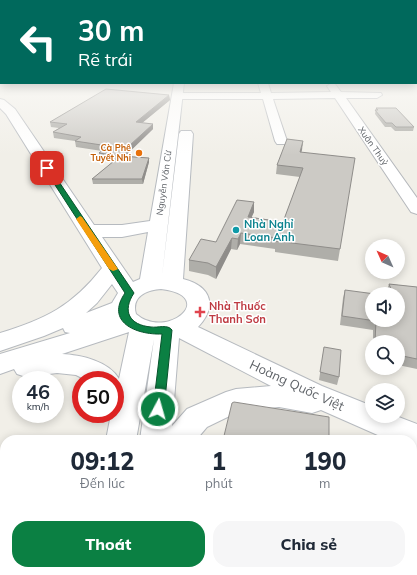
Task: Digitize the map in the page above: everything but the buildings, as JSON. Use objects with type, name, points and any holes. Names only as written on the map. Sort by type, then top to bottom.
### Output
[{"type":"main road","name":"Nguyễn Văn Cừ","points":[[150,283],[158,224],[182,101]]},
{"type":"main road","name":"Nguyễn Văn Cừ","points":[[172,282],[183,101]]},
{"type":"main road","points":[[0,102],[11,112],[145,318],[155,435]]},
{"type":"main road","points":[[88,231],[122,231],[158,224]]},
{"type":"main road","points":[[2,358],[46,327],[66,316],[87,301],[100,287],[113,268]]},
{"type":"main road","points":[[2,358],[145,318],[190,322],[197,314],[200,306],[198,298],[193,290],[184,285],[172,282],[150,283],[145,318],[124,387]]},
{"type":"main road","name":"Hoàng Quốc Việt","points":[[145,318],[312,394],[410,435]]},
{"type":"main road","points":[[2,358],[40,364],[71,364],[91,371]]},
{"type":"main road","points":[[182,435],[197,418],[236,400],[279,396],[343,407]]},
{"type":"main road","points":[[121,423],[121,435]]},
{"type":"street","points":[[269,101],[281,142]]},
{"type":"street","name":"Xuân Thuỷ","points":[[342,101],[417,209]]},
{"type":"slow traffic","points":[[80,219],[113,269]]},
{"type":"place","name":"Cà Phê Tuyết Nhi","points":[[139,153]]},
{"type":"place","name":"Nhà Nghỉ Loan Anh","points":[[236,230]]},
{"type":"place","name":"Nhà Thuốc Thanh Sơn","points":[[200,312]]},
{"type":"route","points":[[47,168],[129,293],[122,308],[124,316],[130,323],[142,329],[152,331],[167,330],[158,409]]}]
